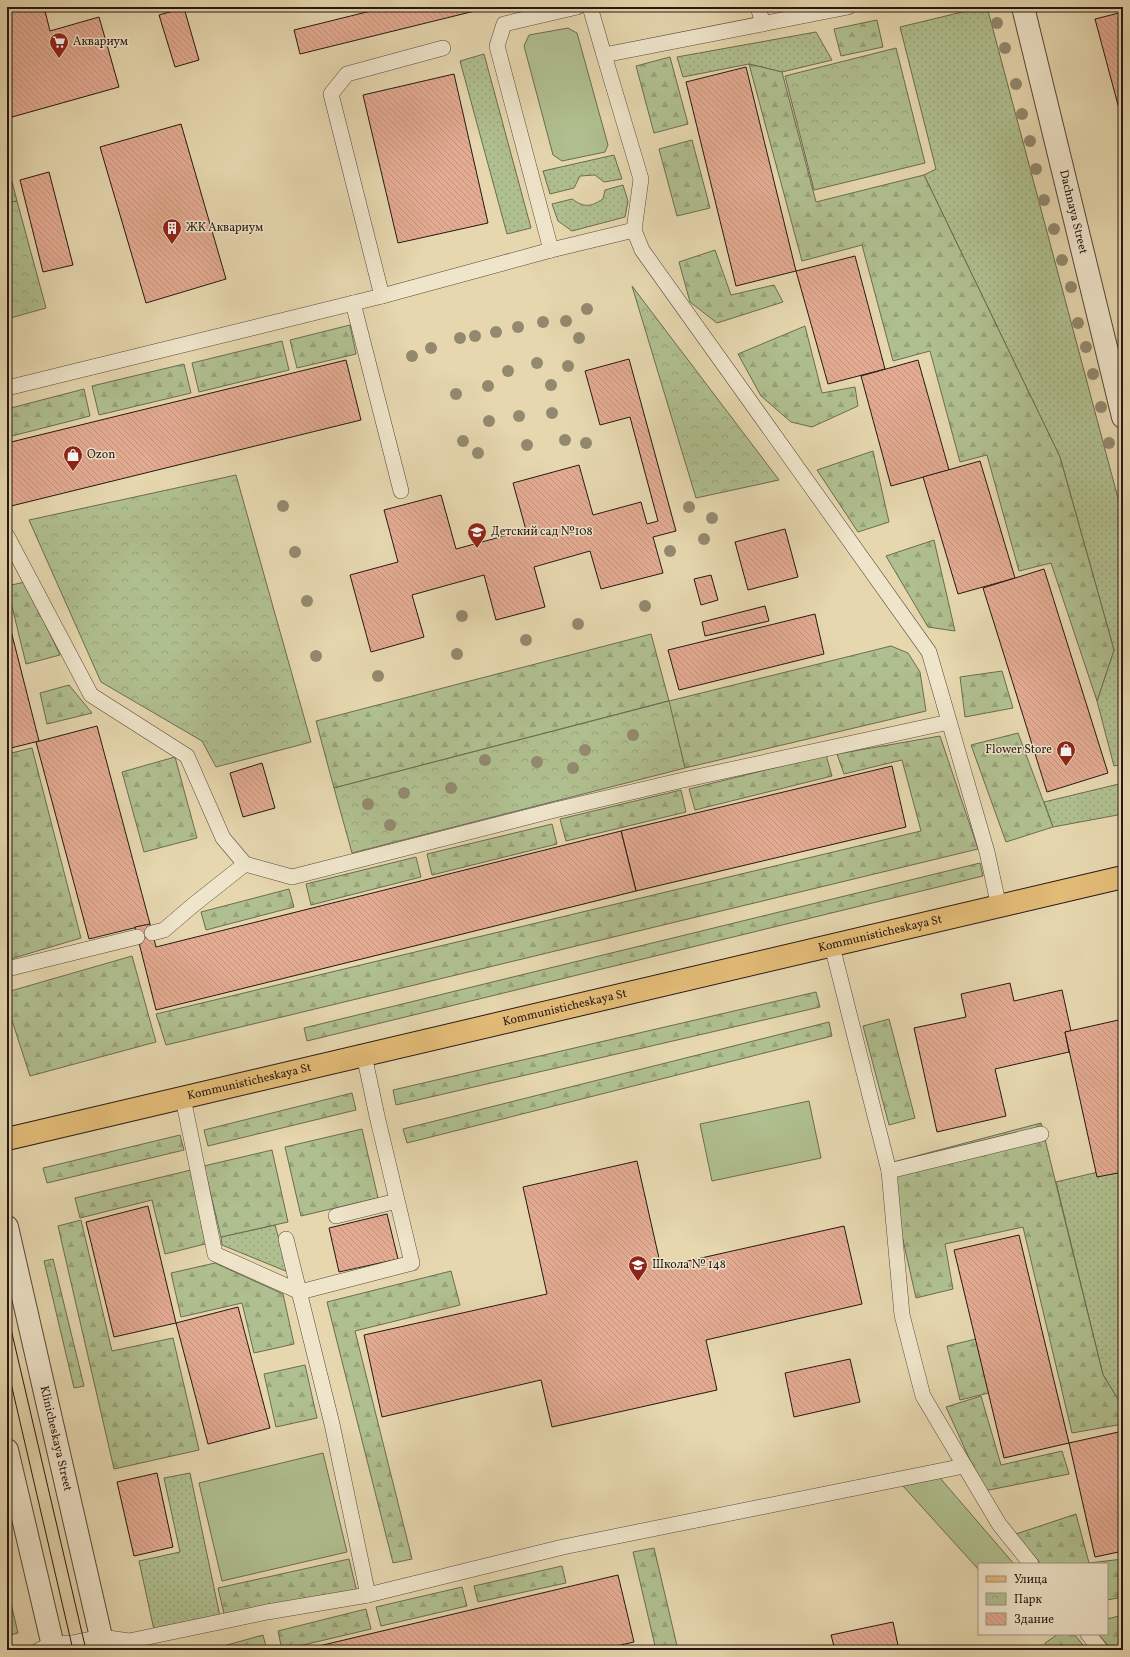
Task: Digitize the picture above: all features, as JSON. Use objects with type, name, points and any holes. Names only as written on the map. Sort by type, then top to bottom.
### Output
[{"type":"main road","name":"Kommunisticheskaya St","points":[[7,1139],[1123,877]]},
{"type":"street","name":"Dachnaya Street","points":[[1023,7],[1123,417]]},
{"type":"street","name":"Klinicheskaya Street","points":[[7,1227],[103,1644]]},
{"type":"street","points":[[7,1450],[48,1648]]},
{"type":"lane","points":[[551,250],[497,46],[504,24],[576,7]]},
{"type":"lane","points":[[590,7],[641,179],[634,230],[642,250],[929,652],[987,852],[999,907]]},
{"type":"lane","points":[[758,7],[763,24]]},
{"type":"lane","points":[[604,55],[848,7]]},
{"type":"lane","points":[[382,296],[331,94],[347,74],[443,48]]},
{"type":"lane","points":[[7,388],[382,296],[551,250],[634,230]]},
{"type":"lane","points":[[353,303],[401,491]]},
{"type":"lane","points":[[7,536],[91,695],[187,756],[223,838],[245,864],[292,877],[555,810],[949,722]]},
{"type":"lane","points":[[152,933],[164,930],[245,864]]},
{"type":"lane","points":[[7,969],[137,937]]},
{"type":"lane","points":[[832,946],[889,1171],[904,1322],[923,1396],[999,1524],[1030,1563]]},
{"type":"lane","points":[[183,1098],[215,1254],[300,1292],[412,1263],[364,1055]]},
{"type":"lane","points":[[889,1171],[1041,1134]]},
{"type":"lane","points":[[336,1216],[397,1201]]},
{"type":"lane","points":[[286,1239],[332,1424],[368,1595]]},
{"type":"lane","points":[[48,1648],[72,1643],[103,1644],[129,1642],[267,1612],[368,1595],[563,1547],[964,1466]]},
{"type":"lane","points":[[1089,1635],[1101,1650]]},
{"type":"green space","points":[[987,7],[1123,517],[1123,764],[1114,766],[1097,701],[1114,650],[1060,457],[924,175],[936,169],[900,27]]},
{"type":"green space","points":[[877,20],[883,47],[841,56],[834,29]]},
{"type":"green space","points":[[568,28],[577,33],[608,145],[605,152],[562,161],[553,155],[524,46],[529,35]]},
{"type":"green space","points":[[816,32],[832,60],[782,72],[749,64],[683,77],[677,57]]},
{"type":"green space","points":[[896,48],[925,163],[814,190],[785,76]]},
{"type":"green space","points":[[484,54],[531,228],[507,234],[460,61]]},
{"type":"green space","points":[[670,57],[688,124],[654,133],[636,66]]},
{"type":"green space","points":[[749,64],[782,72],[816,202],[924,175],[1060,457],[1114,650],[1097,701],[1051,563],[1019,571],[987,455],[960,462],[930,351],[893,361],[862,245],[802,261]]},
{"type":"green space","points":[[692,140],[710,208],[677,216],[659,149]]},
{"type":"green space","points":[[614,155],[622,179],[604,182],[595,175],[580,176],[574,188],[550,194],[543,171]]},
{"type":"green space","points":[[7,162],[17,201],[7,203]]},
{"type":"green space","points":[[623,185],[628,201],[625,217],[572,231],[558,221],[552,204],[572,199],[580,204],[591,205],[603,199],[605,190]]},
{"type":"green space","points":[[17,201],[46,308],[7,319],[7,203]]},
{"type":"green space","points":[[715,250],[731,295],[774,285],[783,302],[717,323],[690,302],[679,262]]},
{"type":"green space","points":[[632,286],[779,480],[696,498]]},
{"type":"green space","points":[[350,325],[356,354],[297,368],[290,340]]},
{"type":"green space","points":[[805,326],[822,393],[855,387],[858,406],[812,427],[791,422],[761,396],[738,354]]},
{"type":"green space","points":[[282,341],[289,370],[199,392],[192,363]]},
{"type":"green space","points":[[184,364],[191,393],[99,415],[92,386]]},
{"type":"green space","points":[[84,389],[90,416],[8,437],[7,409]]},
{"type":"green space","points":[[873,451],[889,522],[858,532],[817,470]]},
{"type":"green space","points":[[236,475],[311,742],[216,767],[202,741],[101,682],[29,520]]},
{"type":"green space","points":[[934,540],[955,631],[928,627],[886,556]]},
{"type":"green space","points":[[25,582],[60,655],[26,664],[7,586]]},
{"type":"green space","points":[[651,634],[669,701],[891,646],[908,653],[920,672],[926,711],[685,768],[668,701],[334,788],[316,721]]},
{"type":"green space","points":[[1002,671],[1013,708],[965,717],[960,677]]},
{"type":"green space","points":[[69,685],[92,713],[47,724],[40,693]]},
{"type":"green space","points":[[669,701],[685,768],[352,853],[334,788]]},
{"type":"green space","points":[[1018,733],[1053,827],[1006,842],[971,745]]},
{"type":"green space","points":[[940,736],[978,849],[166,1045],[156,1014],[921,831],[902,760],[844,774],[837,754]]},
{"type":"green space","points":[[32,748],[81,938],[7,960],[7,754]]},
{"type":"green space","points":[[826,755],[832,776],[695,810],[689,789]]},
{"type":"green space","points":[[175,757],[197,838],[144,852],[122,772]]},
{"type":"green space","points":[[1123,783],[1123,814],[1053,827],[1044,802]]},
{"type":"green space","points":[[681,790],[686,812],[566,841],[560,819]]},
{"type":"green space","points":[[552,824],[557,844],[432,875],[427,854]]},
{"type":"green space","points":[[416,857],[421,877],[311,905],[306,884]]},
{"type":"green space","points":[[980,863],[983,876],[307,1041],[304,1028]]},
{"type":"green space","points":[[289,889],[294,907],[206,930],[201,912]]},
{"type":"green space","points":[[132,956],[156,1042],[30,1076],[7,1005],[7,992]]},
{"type":"green space","points":[[816,992],[820,1007],[396,1105],[393,1090]]},
{"type":"green space","points":[[889,1019],[915,1118],[889,1125],[863,1026]]},
{"type":"green space","points":[[829,1022],[832,1036],[407,1143],[403,1129]]},
{"type":"green space","points":[[352,1093],[356,1110],[208,1146],[204,1130]]},
{"type":"green space","points":[[809,1101],[821,1158],[712,1181],[700,1124]]},
{"type":"green space","points":[[1041,1123],[1103,1375],[1123,1407],[1123,1424],[1072,1433],[1023,1227],[945,1244],[953,1289],[916,1298],[886,1164]]},
{"type":"green space","points":[[362,1129],[378,1198],[301,1216],[285,1147]]},
{"type":"green space","points":[[180,1135],[184,1150],[47,1183],[43,1168]]},
{"type":"green space","points":[[272,1150],[288,1222],[221,1237],[204,1166]]},
{"type":"green space","points":[[1123,1166],[1123,1407],[1103,1375],[1056,1182]]},
{"type":"green space","points":[[191,1170],[209,1243],[165,1254],[152,1200],[80,1218],[75,1198]]},
{"type":"green space","points":[[81,1220],[112,1351],[173,1338],[199,1450],[114,1469],[58,1226]]},
{"type":"green space","points":[[275,1225],[288,1272],[222,1245],[221,1237]]},
{"type":"green space","points":[[53,1259],[84,1386],[74,1388],[44,1261]]},
{"type":"green space","points":[[215,1263],[283,1294],[294,1344],[254,1353],[242,1303],[181,1317],[171,1273]]},
{"type":"green space","points":[[451,1271],[460,1305],[355,1331],[412,1559],[393,1563],[327,1302]]},
{"type":"green space","points":[[988,1336],[1001,1390],[960,1400],[947,1346]]},
{"type":"green space","points":[[305,1365],[317,1418],[276,1427],[264,1374]]},
{"type":"green space","points":[[981,1396],[1001,1465],[1062,1451],[1069,1474],[984,1491],[946,1407]]},
{"type":"green space","points":[[323,1453],[347,1552],[222,1581],[199,1483]]},
{"type":"green space","points":[[190,1473],[222,1626],[156,1639],[139,1561],[180,1552],[164,1478]]},
{"type":"green space","points":[[940,1478],[1013,1563],[978,1563],[978,1569],[903,1486]]},
{"type":"green space","points":[[1076,1514],[1089,1563],[1040,1563],[1016,1534]]},
{"type":"green space","points":[[654,1548],[678,1650],[656,1650],[633,1552]]},
{"type":"green space","points":[[349,1559],[357,1592],[226,1622],[218,1588]]},
{"type":"green space","points":[[1123,1559],[1123,1597],[1108,1600],[1108,1563],[1089,1563]]},
{"type":"green space","points":[[562,1566],[566,1583],[478,1602],[474,1586]]},
{"type":"green space","points":[[7,1586],[18,1633],[7,1636]]},
{"type":"green space","points":[[462,1587],[467,1606],[381,1626],[376,1607]]},
{"type":"green space","points":[[366,1609],[371,1629],[282,1650],[278,1631]]},
{"type":"green space","points":[[1123,1615],[1123,1650],[1112,1650],[1099,1635],[1108,1635],[1108,1619]]},
{"type":"green space","points":[[263,1635],[267,1650],[209,1650]]},
{"type":"green space","points":[[1057,1635],[1075,1635],[1087,1650],[1047,1650],[1045,1643]]},
{"type":"building","name":"Аквариум","points":[[7,7],[44,7],[50,31],[99,17],[119,87],[12,117],[7,101]]},
{"type":"building","points":[[387,7],[491,7],[300,54],[294,30]]},
{"type":"building","points":[[184,8],[199,60],[175,67],[159,15]]},
{"type":"building","points":[[1123,12],[1123,103],[1118,105],[1095,19]]},
{"type":"building","points":[[746,67],[796,271],[736,286],[686,82]]},
{"type":"building","points":[[454,74],[488,223],[398,243],[363,95]]},
{"type":"building","points":[[1123,103],[1123,121],[1118,105]]},
{"type":"building","name":"ЖК Аквариум","points":[[181,124],[226,279],[146,303],[100,147]]},
{"type":"building","points":[[49,172],[73,265],[43,272],[20,180]]},
{"type":"building","points":[[855,256],[885,369],[828,384],[796,271]]},
{"type":"building","points":[[629,359],[676,531],[653,537],[663,573],[601,589],[590,551],[534,567],[545,607],[496,620],[484,575],[412,595],[424,637],[371,652],[350,575],[398,562],[384,510],[441,495],[456,549],[526,530],[513,483],[579,465],[593,515],[641,502],[647,524],[658,521],[630,417],[600,425],[585,371]]},
{"type":"building","points":[[346,360],[361,420],[7,507],[7,443]]},
{"type":"building","points":[[918,360],[949,470],[891,486],[861,376]]},
{"type":"building","points":[[980,461],[1015,578],[958,594],[923,477]]},
{"type":"building","points":[[785,529],[798,577],[748,590],[735,542]]},
{"type":"building","points":[[1044,569],[1108,773],[1047,792],[983,588]]},
{"type":"building","points":[[711,575],[718,600],[701,605],[694,579]]},
{"type":"building","points":[[765,606],[769,621],[705,636],[702,622]]},
{"type":"building","points":[[815,614],[824,654],[679,690],[668,650]]},
{"type":"building","points":[[7,615],[39,741],[7,749]]},
{"type":"building","points":[[97,726],[150,924],[89,939],[36,742]]},
{"type":"building","points":[[262,763],[275,808],[243,817],[230,773]]},
{"type":"building","points":[[892,766],[906,827],[636,891],[621,831]]},
{"type":"building","points":[[621,831],[636,891],[156,1010],[135,927],[150,924],[156,947]]},
{"type":"building","points":[[1010,983],[1014,1001],[1062,990],[1071,1031],[1065,1032],[1069,1052],[995,1069],[1006,1116],[937,1132],[914,1028],[966,1017],[961,994]]},
{"type":"building","points":[[1123,1019],[1123,1172],[1097,1177],[1065,1032]]},
{"type":"building","points":[[637,1161],[661,1267],[844,1226],[862,1304],[706,1340],[717,1390],[552,1427],[541,1380],[382,1417],[364,1335],[547,1294],[523,1187]]},
{"type":"building","points":[[148,1206],[176,1323],[114,1337],[86,1222]]},
{"type":"building","points":[[387,1214],[398,1259],[339,1272],[329,1228]]},
{"type":"building","points":[[1019,1235],[1069,1443],[1004,1458],[954,1250]]},
{"type":"building","points":[[238,1307],[270,1428],[208,1444],[176,1323]]},
{"type":"building","points":[[850,1359],[860,1402],[794,1417],[785,1373]]},
{"type":"building","points":[[1123,1431],[1123,1551],[1095,1557],[1069,1443]]},
{"type":"building","points":[[157,1473],[173,1547],[134,1556],[117,1482]]},
{"type":"building","points":[[618,1575],[634,1642],[599,1650],[302,1650]]},
{"type":"building","points":[[893,1622],[899,1650],[835,1650],[831,1635]]},
{"type":"tram line","points":[[7,1312],[86,1650]]},
{"type":"tram line","points":[[7,1366],[73,1650]]},
{"type":"place","name":"Аквариум","points":[[59,59]]},
{"type":"place","name":"ЖК Аквариум","points":[[172,245]]},
{"type":"place","name":"Ozon","points":[[73,472]]},
{"type":"place","name":"Детский сад №108","points":[[477,549]]},
{"type":"place","name":"Flower Store","points":[[1066,767]]},
{"type":"place","name":"Школа № 148","points":[[638,1282]]}]
